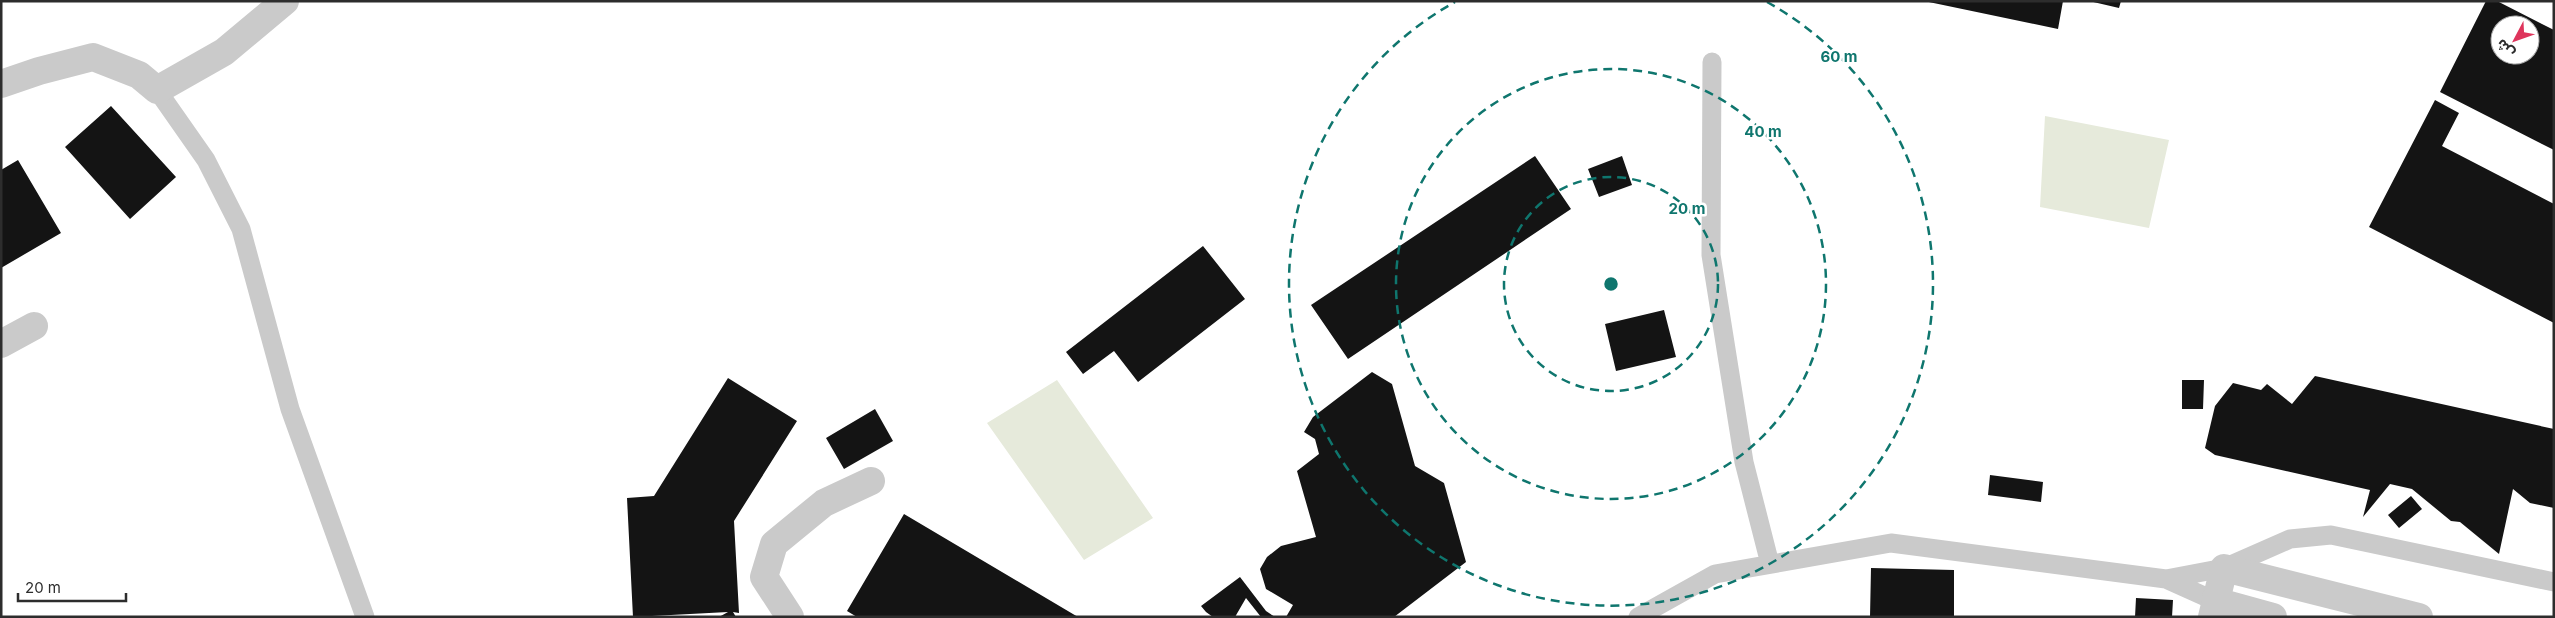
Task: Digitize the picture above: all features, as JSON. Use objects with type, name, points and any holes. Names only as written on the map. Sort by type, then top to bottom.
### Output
[{"type":"street","points":[[1,84],[39,71],[93,57],[139,75],[157,90],[224,52],[285,1]]},
{"type":"street","points":[[1,344],[34,326]]},
{"type":"street","points":[[790,617],[764,576],[774,544],[824,503],[871,481]]},
{"type":"street","points":[[2273,617],[2214,609],[2224,568],[2419,617]]},
{"type":"lane","points":[[1712,62],[1711,255],[1744,462],[1770,564]]},
{"type":"lane","points":[[157,90],[206,160],[241,229],[290,409],[365,617]]},
{"type":"lane","points":[[1638,617],[1715,574],[1892,543],[2166,579],[2224,568],[2290,539],[2331,535],[2554,582]]},
{"type":"lane","points":[[2166,579],[2214,609]]},
{"type":"shaded area","points":[[2045,116],[2169,140],[2149,228],[2040,207]]},
{"type":"shaded area","points":[[1057,380],[1153,518],[1084,560],[987,423]]},
{"type":"building","points":[[1924,1],[2063,1],[2058,29]]},
{"type":"building","points":[[2089,1],[2121,1],[2119,8]]},
{"type":"building","points":[[2486,1],[2497,1],[2525,15],[2490,15],[2490,65],[2540,65],[2540,23],[2554,30],[2554,150],[2440,92]]},
{"type":"building","points":[[2435,100],[2459,113],[2442,146],[2554,204],[2554,323],[2369,227]]},
{"type":"building","points":[[111,106],[176,177],[130,219],[65,147]]},
{"type":"building","points":[[1535,156],[1571,209],[1348,359],[1311,305]]},
{"type":"building","points":[[1622,156],[1632,185],[1599,197],[1588,169]]},
{"type":"building","points":[[18,160],[61,233],[1,268],[1,170]]},
{"type":"building","points":[[1203,246],[1245,299],[1138,382],[1114,351],[1083,374],[1066,352]]},
{"type":"building","points":[[1664,310],[1676,357],[1616,371],[1605,324]]},
{"type":"building","points":[[1372,372],[1392,384],[1415,466],[1444,483],[1466,562],[1394,617],[1286,617],[1293,605],[1266,589],[1260,569],[1267,557],[1281,546],[1316,537],[1297,471],[1319,454],[1315,439],[1304,432],[1313,417]]},
{"type":"building","points":[[2315,376],[2554,429],[2554,508],[2530,503],[2513,489],[2499,554],[2460,522],[2451,521],[2412,489],[2390,484],[2363,517],[2370,490],[2215,455],[2205,448],[2215,406],[2233,383],[2261,390],[2267,384],[2292,404]]},
{"type":"building","points":[[728,378],[797,421],[734,521],[739,613],[733,612],[736,617],[719,617],[728,612],[633,617],[627,498],[654,496]]},
{"type":"building","points":[[2182,380],[2204,380],[2203,409],[2182,409]]},
{"type":"building","points":[[875,409],[893,441],[844,469],[826,438]]},
{"type":"building","points":[[1990,475],[2043,482],[2041,502],[1988,495]]},
{"type":"building","points":[[2411,496],[2422,509],[2399,528],[2388,515]]},
{"type":"building","points":[[904,514],[1078,617],[857,617],[847,611]]},
{"type":"building","points":[[1871,568],[1954,570],[1954,617],[1870,617]]},
{"type":"building","points":[[1240,577],[1266,611],[1275,617],[1261,617],[1246,598],[1235,617],[1213,617],[1206,612],[1201,606]]},
{"type":"building","points":[[2136,598],[2173,600],[2172,617],[2135,617]]}]
